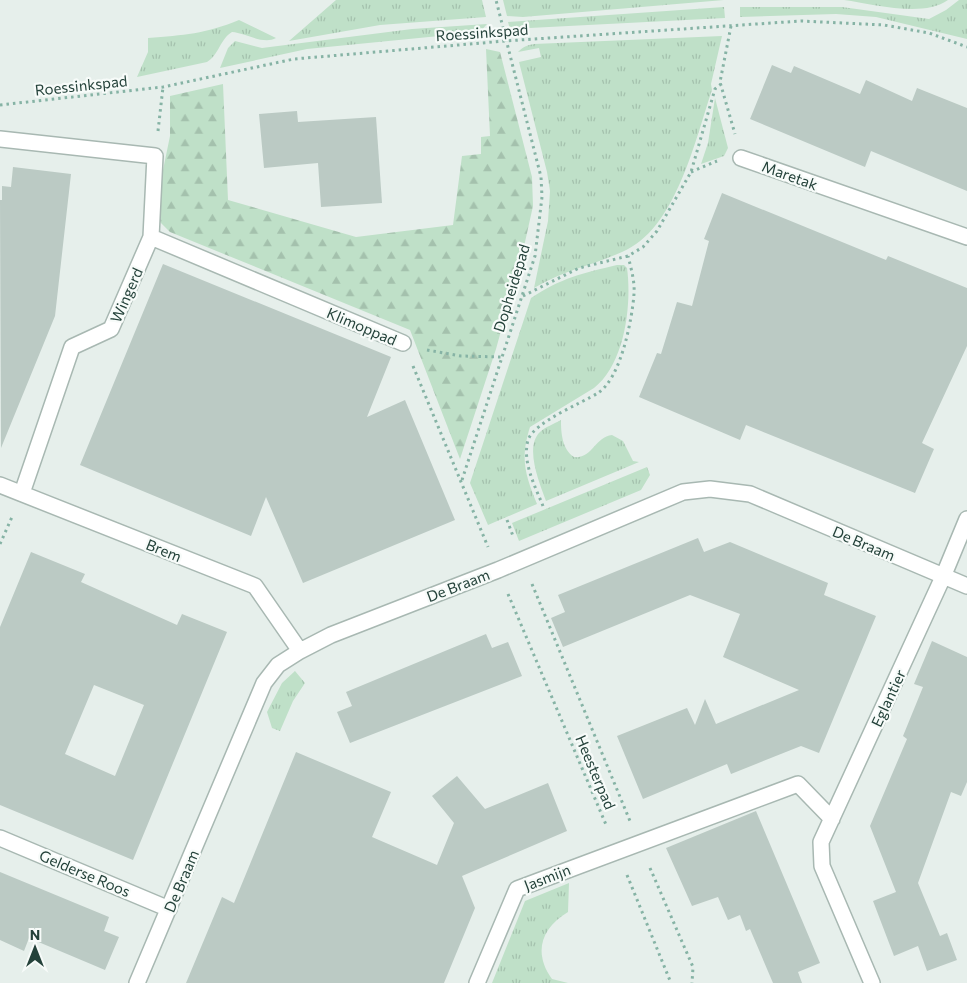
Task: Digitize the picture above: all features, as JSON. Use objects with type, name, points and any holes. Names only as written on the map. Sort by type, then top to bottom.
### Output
[{"type":"street","points":[[0,139],[155,156]]},
{"type":"street","name":"Wingerd","points":[[22,494],[72,347],[111,329],[151,237],[155,156]]},
{"type":"street","name":"Maretak","points":[[741,158],[967,237]]},
{"type":"street","name":"Klimoppad","points":[[151,237],[403,343]]},
{"type":"street","name":"Brem","points":[[0,485],[255,586],[300,651]]},
{"type":"street","name":"De Braam","points":[[137,983],[264,683],[278,665],[331,635],[498,570],[683,492],[710,489],[750,494],[967,586]]},
{"type":"street","points":[[944,577],[967,519]]},
{"type":"street","name":"Eglantier","points":[[872,983],[822,866],[822,842],[944,577]]},
{"type":"street","points":[[617,851],[798,784],[832,819]]},
{"type":"street","name":"Gelderse Roos","points":[[0,838],[169,909]]},
{"type":"street","name":"Jasmijn","points":[[477,983],[517,889],[617,851]]},
{"type":"path","name":"Dopheidepad","points":[[462,480],[535,256],[542,197],[541,177],[496,0]]},
{"type":"path","name":"Roessinkspad","points":[[2,105],[163,87],[294,59],[505,40],[801,21],[884,25],[929,33],[967,48]]},
{"type":"path","points":[[732,26],[721,84],[741,158]]},
{"type":"path","points":[[522,296],[579,268],[628,256],[642,247],[657,231],[691,172],[715,89],[721,84]]},
{"type":"path","points":[[155,156],[163,87]]},
{"type":"path","points":[[0,101],[2,105]]},
{"type":"path","points":[[543,506],[530,474],[528,440],[532,433],[543,424],[600,392],[617,365],[626,340],[634,294],[628,256]]},
{"type":"path","points":[[403,343],[461,356],[502,357]]},
{"type":"path","name":"Klimoppad","points":[[403,343],[462,480],[498,570]]},
{"type":"path","points":[[507,520],[638,843],[693,967],[692,983]]},
{"type":"path","name":"Heesterpad","points":[[498,570],[671,983]]},
{"type":"green space","points":[[336,0],[482,0],[486,17],[380,25],[289,41]]},
{"type":"green space","points":[[503,0],[724,0],[523,17],[507,16]]},
{"type":"green space","points":[[844,0],[948,0],[938,5],[912,9],[883,7]]},
{"type":"green space","points":[[959,0],[967,0],[967,39],[876,17],[836,14],[740,17],[740,7],[842,7],[929,19]]},
{"type":"green space","points":[[724,7],[725,18],[510,29],[508,22]]},
{"type":"green space","points":[[239,20],[276,38],[266,40],[232,32],[207,62],[137,77],[148,52],[148,38],[205,31]]},
{"type":"green space","points":[[487,24],[480,32],[307,49],[220,68],[228,48],[235,41],[262,48],[412,29]]},
{"type":"green space","points":[[722,36],[711,84],[712,90],[690,157],[681,182],[670,204],[656,224],[641,241],[622,252],[567,272],[534,288],[548,221],[550,191],[547,172],[519,62],[541,57],[539,48],[518,52],[525,46],[534,44]]},
{"type":"green space","points":[[486,49],[500,52],[532,177],[533,206],[523,251],[496,349],[460,459],[410,330],[170,232],[158,220],[163,170],[170,136],[170,96],[223,84],[228,200],[356,237],[453,225],[462,156],[481,154],[481,137],[490,136]]},
{"type":"green space","points":[[715,98],[728,148],[724,156],[701,164],[708,143]]},
{"type":"green space","points":[[617,265],[624,265],[627,268],[628,299],[624,332],[613,364],[605,377],[594,388],[530,427],[525,448],[525,466],[529,484],[537,504],[488,525],[470,483],[531,298],[572,277]]},
{"type":"green space","points":[[561,420],[565,445],[574,457],[585,455],[601,440],[612,435],[623,441],[633,461],[639,462],[546,501],[537,476],[533,447],[535,439],[540,432]]},
{"type":"green space","points":[[647,467],[650,475],[641,490],[519,541],[512,523]]},
{"type":"green space","points":[[295,671],[305,683],[293,701],[280,731],[272,728],[267,712],[282,683]]},
{"type":"green space","points":[[569,883],[568,912],[559,918],[546,933],[542,951],[546,969],[552,979],[568,983],[492,983],[525,901]]},
{"type":"building","points":[[772,65],[791,73],[794,66],[860,94],[866,80],[912,101],[917,88],[967,108],[967,191],[871,151],[865,167],[750,119]]},
{"type":"building","points":[[297,111],[298,122],[376,117],[382,203],[321,207],[318,163],[264,168],[259,114]]},
{"type":"building","points":[[13,167],[71,174],[55,316],[1,448],[0,200],[2,200],[2,186],[11,187]]},
{"type":"building","points":[[722,193],[886,260],[888,256],[967,288],[967,346],[922,443],[934,449],[915,493],[746,425],[740,440],[639,397],[657,353],[661,354],[677,302],[692,306],[709,241],[704,239]]},
{"type":"building","points":[[163,264],[391,357],[367,417],[405,400],[455,520],[303,583],[266,497],[251,536],[80,465]]},
{"type":"building","points":[[698,538],[704,552],[730,542],[828,583],[824,595],[876,616],[819,753],[801,746],[731,774],[727,764],[643,799],[617,736],[687,708],[695,725],[705,699],[716,724],[799,690],[723,657],[740,614],[690,595],[563,647],[551,618],[565,612],[558,595]]},
{"type":"building","points":[[31,552],[85,574],[81,582],[177,625],[182,614],[227,632],[133,860],[0,805],[0,627]],"holes":[[[94,685],[144,705],[115,776],[65,754]]]},
{"type":"building","points":[[486,634],[492,648],[508,642],[522,676],[350,743],[337,712],[352,706],[346,692]]},
{"type":"building","points":[[932,641],[967,657],[967,782],[961,796],[951,792],[918,883],[940,936],[947,933],[957,960],[927,971],[918,946],[894,956],[873,901],[896,892],[870,826],[907,739],[903,736],[923,687],[914,684]]},
{"type":"building","points":[[296,752],[391,792],[372,837],[437,865],[454,823],[432,796],[457,776],[485,809],[548,783],[567,831],[462,876],[475,908],[444,983],[186,983],[222,897],[234,903]]},
{"type":"building","points":[[756,811],[820,963],[798,972],[802,983],[773,983],[750,929],[746,931],[740,915],[728,920],[718,897],[692,906],[666,848]]},
{"type":"building","points":[[0,872],[109,917],[104,931],[119,937],[105,970],[29,938],[24,951],[0,940]]}]
